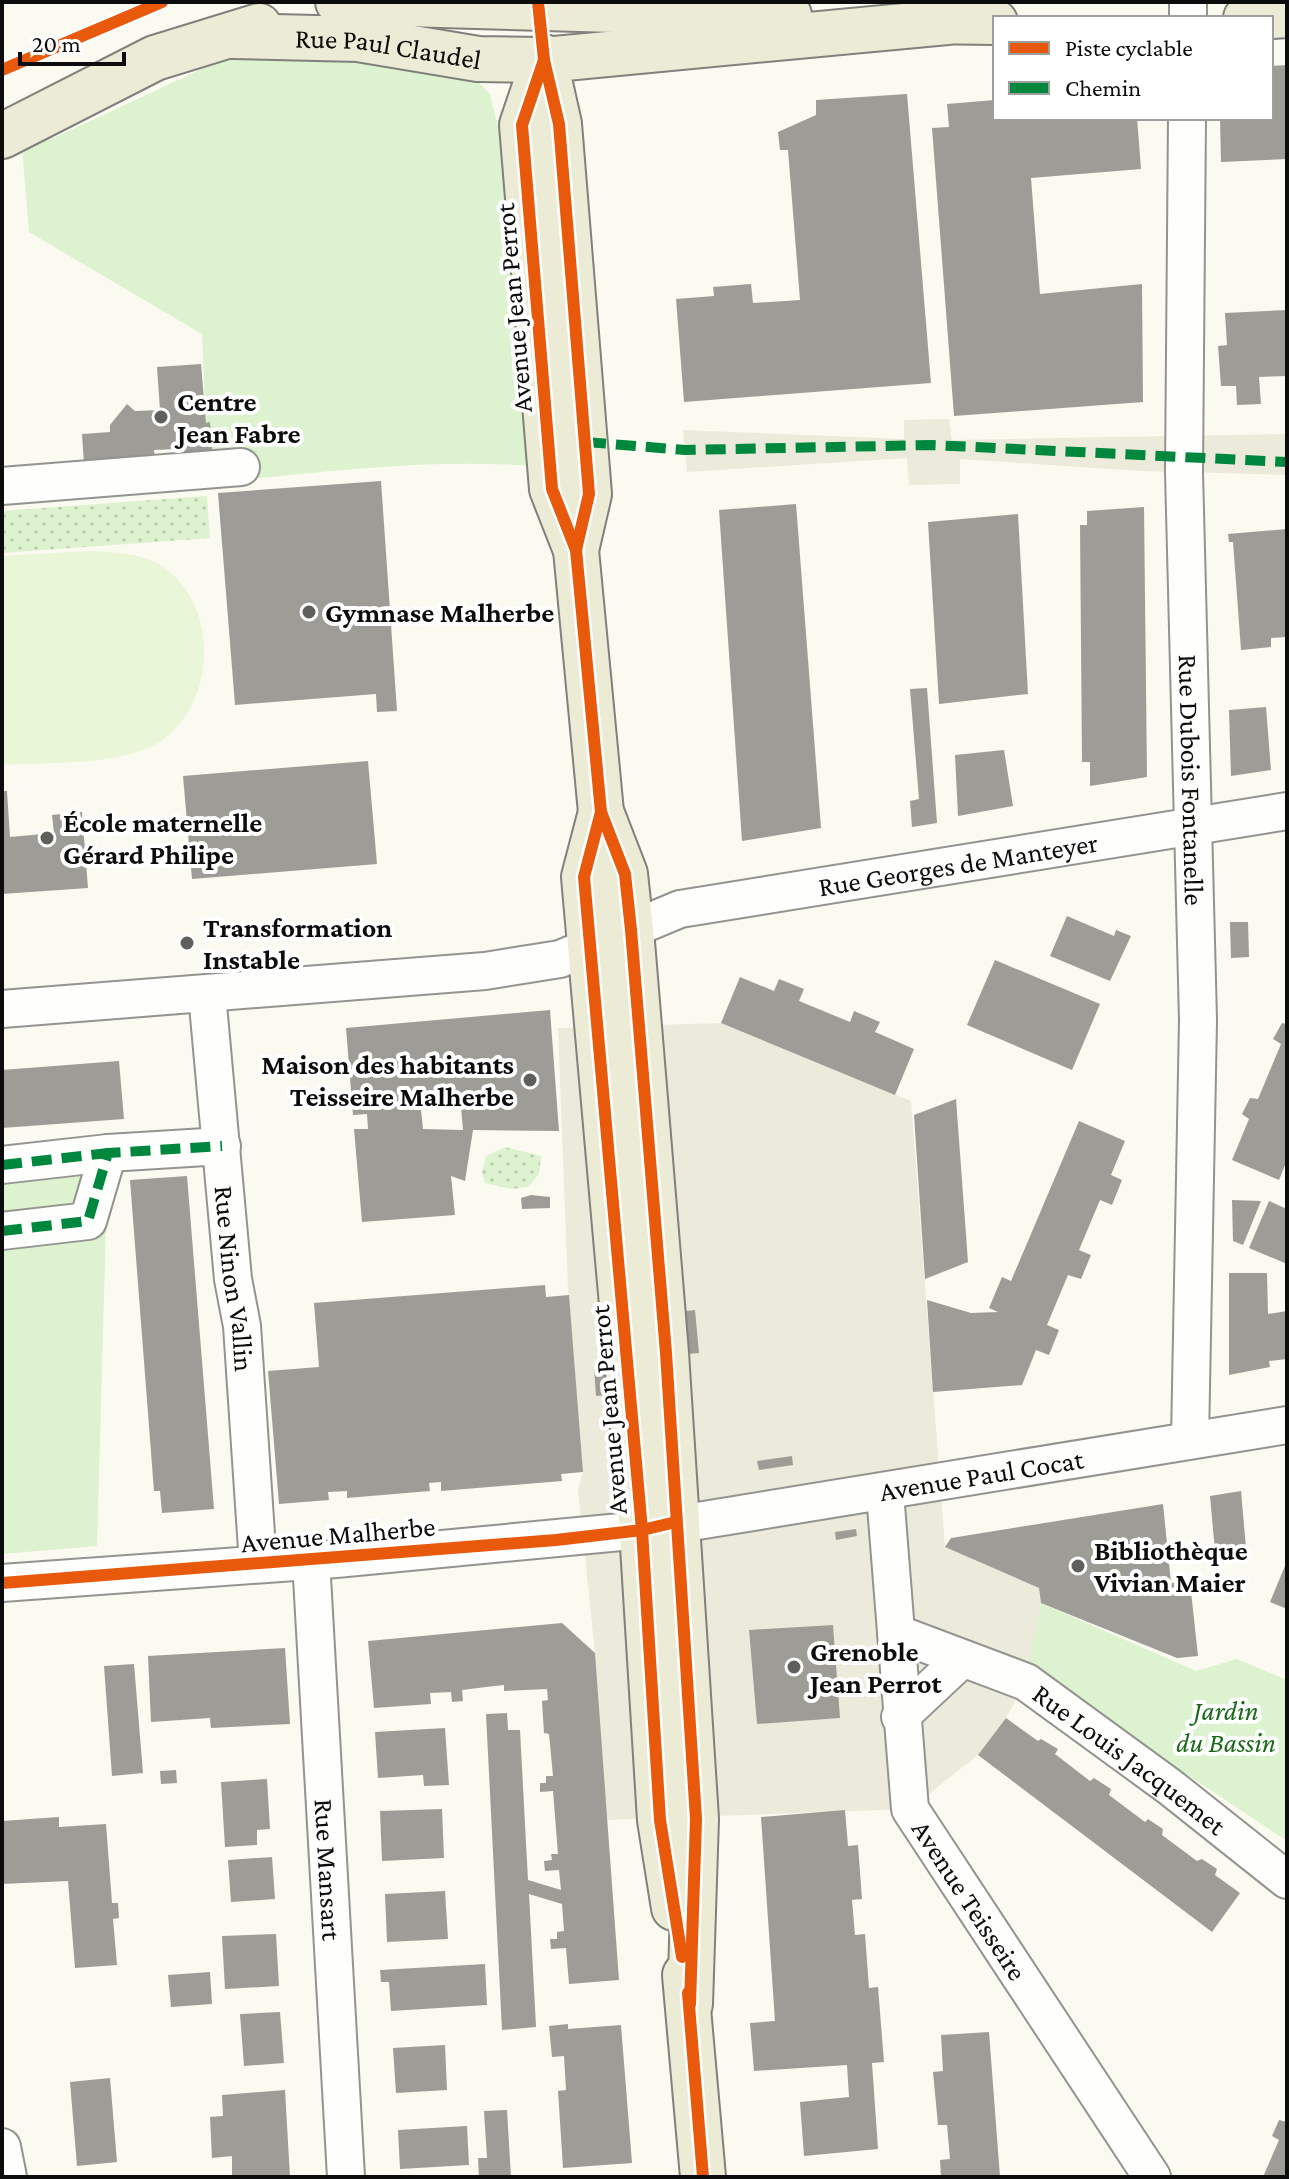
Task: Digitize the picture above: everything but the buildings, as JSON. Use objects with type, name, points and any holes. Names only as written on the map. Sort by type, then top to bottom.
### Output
[{"type":"main road","name":"Rue Paul Claudel","points":[[2,136],[155,58],[233,36],[321,2]]},
{"type":"main road","name":"Rue Paul Claudel","points":[[338,2],[539,5],[947,22]]},
{"type":"main road","name":"Avenue Jean Perrot","points":[[539,5],[544,60],[559,124],[589,481],[589,494],[576,550],[601,812],[625,874],[631,930],[659,1526]]},
{"type":"main road","name":"Rue Paul Claudel","points":[[233,36],[358,39],[478,59],[544,60],[947,22]]},
{"type":"main road","points":[[947,22],[993,22]]},
{"type":"main road","name":"Avenue Jean Perrot","points":[[601,812],[584,877],[696,1819],[690,2004],[703,2177]]},
{"type":"street","name":"Rue Dubois Fontanelle","points":[[1187,120],[1184,472],[1198,1020],[1190,1440]]},
{"type":"street","points":[[2,486],[241,467]]},
{"type":"street","name":"Rue Georges de Manteyer","points":[[591,946],[680,909],[1287,811]]},
{"type":"street","points":[[2,1009],[485,971],[550,961],[591,946]]},
{"type":"street","name":"Rue Ninon Vallin","points":[[207,994],[233,1279],[242,1326],[258,1564]]},
{"type":"street","points":[[2,1165],[108,1153],[222,1146]]},
{"type":"street","points":[[2,1231],[88,1221],[108,1153]]},
{"type":"street","name":"Avenue Paul Cocat","points":[[659,1526],[885,1493],[921,1483],[1287,1425]]},
{"type":"street","name":"Avenue Teisseire","points":[[885,1493],[900,1717],[910,1809],[1152,2177]]},
{"type":"street","name":"Avenue Malherbe","points":[[2,1583],[311,1560],[659,1526]]},
{"type":"street","name":"Rue Mansart","points":[[311,1560],[346,2177]]},
{"type":"street","name":"Rue Louis Jacquemet","points":[[896,1633],[1026,1682],[1170,1787],[1287,1880]]},
{"type":"street","points":[[900,1717],[962,1659]]},
{"type":"street","points":[[2,2147],[8,2177]]},
{"type":"green space","points":[[291,48],[470,73],[490,94],[500,136],[535,466],[416,465],[219,482],[210,423],[206,423],[202,334],[29,232],[22,148],[56,137],[221,60],[249,51]]},
{"type":"green space","points":[[207,496],[210,538],[2,553],[2,511]]},
{"type":"green space","points":[[90,551],[130,554],[149,560],[166,569],[183,585],[195,605],[202,628],[202,675],[195,698],[184,719],[168,736],[133,753],[89,761],[2,765],[2,556]]},
{"type":"green space","points":[[505,1147],[541,1156],[539,1174],[528,1187],[511,1189],[485,1183],[482,1173],[486,1156]]},
{"type":"green space","points":[[108,1153],[97,1546],[2,1554],[2,1163]]},
{"type":"green space","name":"Jardin du Bassin","points":[[1041,1603],[1196,1671],[1237,1659],[1287,1680],[1287,1841],[1027,1668]]},
{"type":"shaded area","points":[[949,419],[952,440],[1287,434],[1287,475],[1141,471],[960,459],[960,484],[909,485],[907,458],[687,472],[683,430],[904,439],[904,420]]},
{"type":"shaded area","points":[[721,1023],[911,1101],[945,1547],[1039,1588],[1041,1603],[1026,1682],[1006,1718],[978,1755],[910,1809],[606,1820],[595,1653],[578,1489],[583,1472],[568,1289],[558,1028]],"holes":[[[833,1625],[839,1718],[757,1723],[749,1631]]]},
{"type":"marked path","points":[[586,442],[685,450],[932,445],[1287,462]]},
{"type":"marked path","points":[[2,1231],[88,1221],[108,1153],[222,1146]]},
{"type":"marked path","points":[[2,1165],[108,1153]]},
{"type":"cycle path","points":[[2,70],[162,2]]},
{"type":"cycle path","points":[[538,2],[544,60],[559,124],[589,494],[576,550]]},
{"type":"cycle path","points":[[544,60],[522,125],[552,489],[576,550],[601,812],[625,874],[631,930],[666,1353],[696,1819],[690,2004]]},
{"type":"cycle path","points":[[601,812],[584,877],[642,1530],[660,1820],[682,1957]]},
{"type":"cycle path","points":[[2,1583],[556,1540],[642,1530],[676,1522]]},
{"type":"cycle path","points":[[688,1993],[703,2177]]},
{"type":"place","name":"Centre Jean Fabre","points":[[161,417]]},
{"type":"place","name":"Gymnase Malherbe","points":[[309,612]]},
{"type":"place","name":"École maternelle Gérard Philipe","points":[[47,838]]},
{"type":"place","name":"Transformation Instable","points":[[187,943]]},
{"type":"place","name":"Maison des habitants Teisseire Malherbe","points":[[530,1080]]},
{"type":"place","name":"Bibliothèque Vivian Maier","points":[[1078,1566]]},
{"type":"place","name":"Grenoble Jean Perrot","points":[[794,1667]]}]
